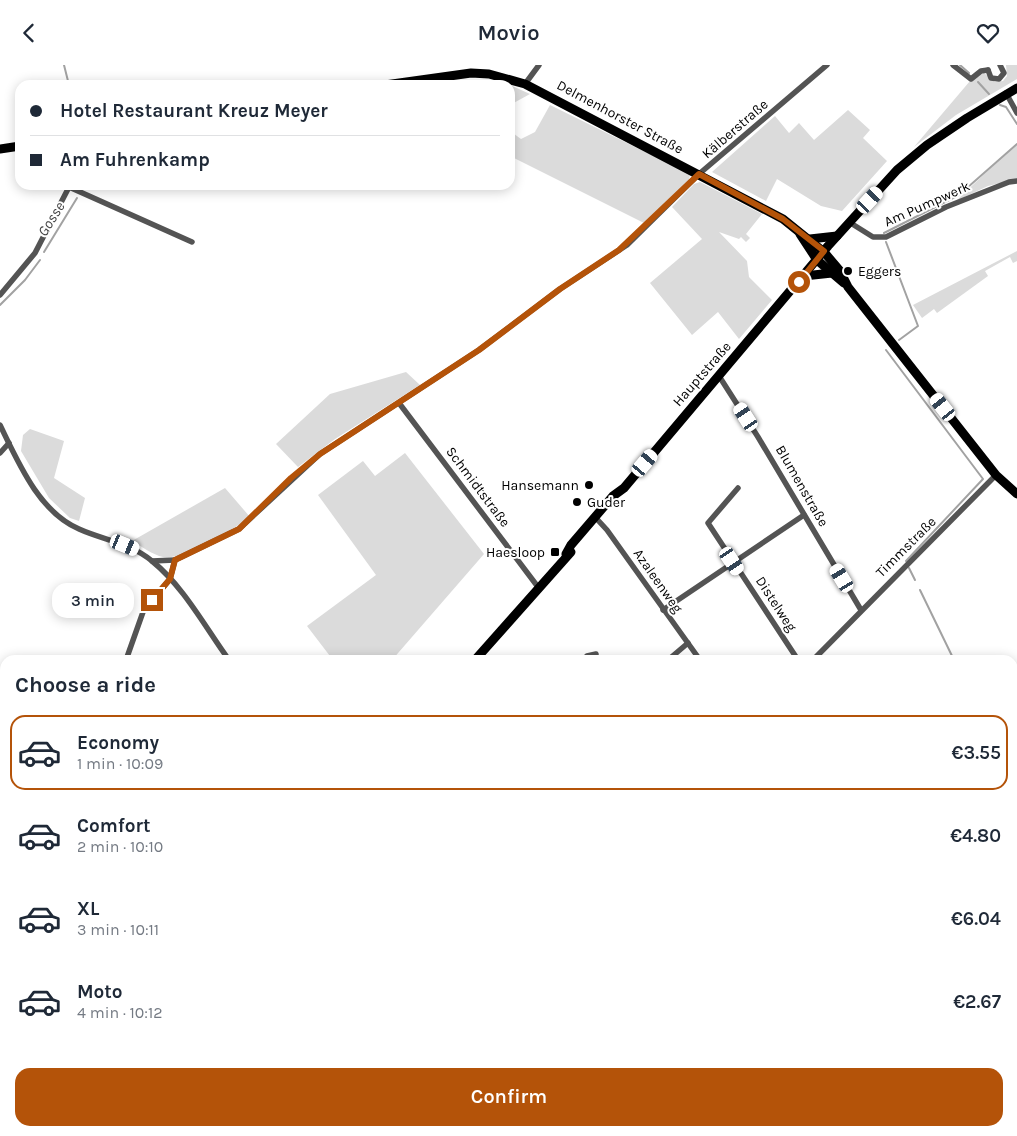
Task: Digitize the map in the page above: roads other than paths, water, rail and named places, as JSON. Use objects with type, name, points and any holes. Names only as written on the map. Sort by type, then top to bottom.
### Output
[{"type":"main road","name":"Delmenhorster Straße","points":[[421,80],[471,73],[489,74],[511,80]]},
{"type":"main road","name":"Delmenhorster Straße","points":[[515,81],[525,84],[776,215],[824,251],[840,271],[848,287]]},
{"type":"main road","name":"Hauptstraße","points":[[479,655],[566,554],[571,545],[597,519],[613,496],[622,490],[849,222],[907,161],[967,118],[1017,88]]},
{"type":"main road","points":[[0,149],[15,147]]},
{"type":"main road","name":"Delmenhorster Straße","points":[[798,231],[817,259],[848,287],[996,475],[1017,494]]},
{"type":"main road","points":[[810,239],[837,236]]},
{"type":"main road","points":[[804,276],[832,273]]},
{"type":"street","points":[[525,84],[539,65]]},
{"type":"street","name":"Kälberstraße","points":[[152,561],[175,560],[239,529],[291,478],[320,454],[479,350],[560,289],[626,245],[699,174],[827,65]]},
{"type":"street","points":[[954,65],[971,79],[990,67],[991,78],[999,79],[1004,73],[1000,65]]},
{"type":"street","points":[[1006,93],[1017,113]]},
{"type":"street","name":"Am Pumpwerk","points":[[849,222],[873,237],[886,237],[946,207],[1009,182],[1017,181]]},
{"type":"street","points":[[0,295],[35,253],[67,190]]},
{"type":"street","points":[[76,190],[192,242]]},
{"type":"street","name":"Blumenstraße","points":[[719,376],[758,437],[861,610]]},
{"type":"street","name":"Schmidtstraße","points":[[399,403],[538,587]]},
{"type":"street","points":[[0,425],[48,509],[78,529],[135,549],[152,561],[170,579],[225,655]]},
{"type":"street","points":[[0,453],[9,443]]},
{"type":"street","name":"Timmstraße","points":[[819,655],[996,475]]},
{"type":"street","name":"Distelweg","points":[[738,488],[708,523],[795,655]]},
{"type":"street","points":[[663,610],[732,561],[804,515]]},
{"type":"street","name":"Azaleenweg","points":[[597,519],[696,655]]},
{"type":"street","points":[[128,655],[143,612],[170,579],[175,560]]},
{"type":"street","points":[[674,655],[688,643]]},
{"type":"street","points":[[592,655],[596,654]]},
{"type":"waterway","name":"Gosse","points":[[64,65],[68,80]]},
{"type":"waterway","points":[[960,65],[969,73]]},
{"type":"waterway","points":[[978,82],[989,94]]},
{"type":"waterway","points":[[1000,105],[1006,107],[1017,124]]},
{"type":"waterway","points":[[884,233],[959,195],[1017,144]]},
{"type":"waterway","name":"Gosse","points":[[44,252],[77,198]]},
{"type":"waterway","points":[[886,242],[918,326],[899,340]]},
{"type":"waterway","name":"Gosse","points":[[0,305],[25,280],[40,260]]},
{"type":"waterway","points":[[886,350],[983,479],[906,561]]},
{"type":"waterway","points":[[909,568],[915,580]]},
{"type":"waterway","points":[[920,590],[952,655]]},
{"type":"place","name":"Eggers","points":[[848,271]]},
{"type":"place","name":"Hansemann","points":[[589,485]]},
{"type":"place","name":"Guder","points":[[577,502]]},
{"type":"place","name":"Haesloop","points":[[555,552]]}]
